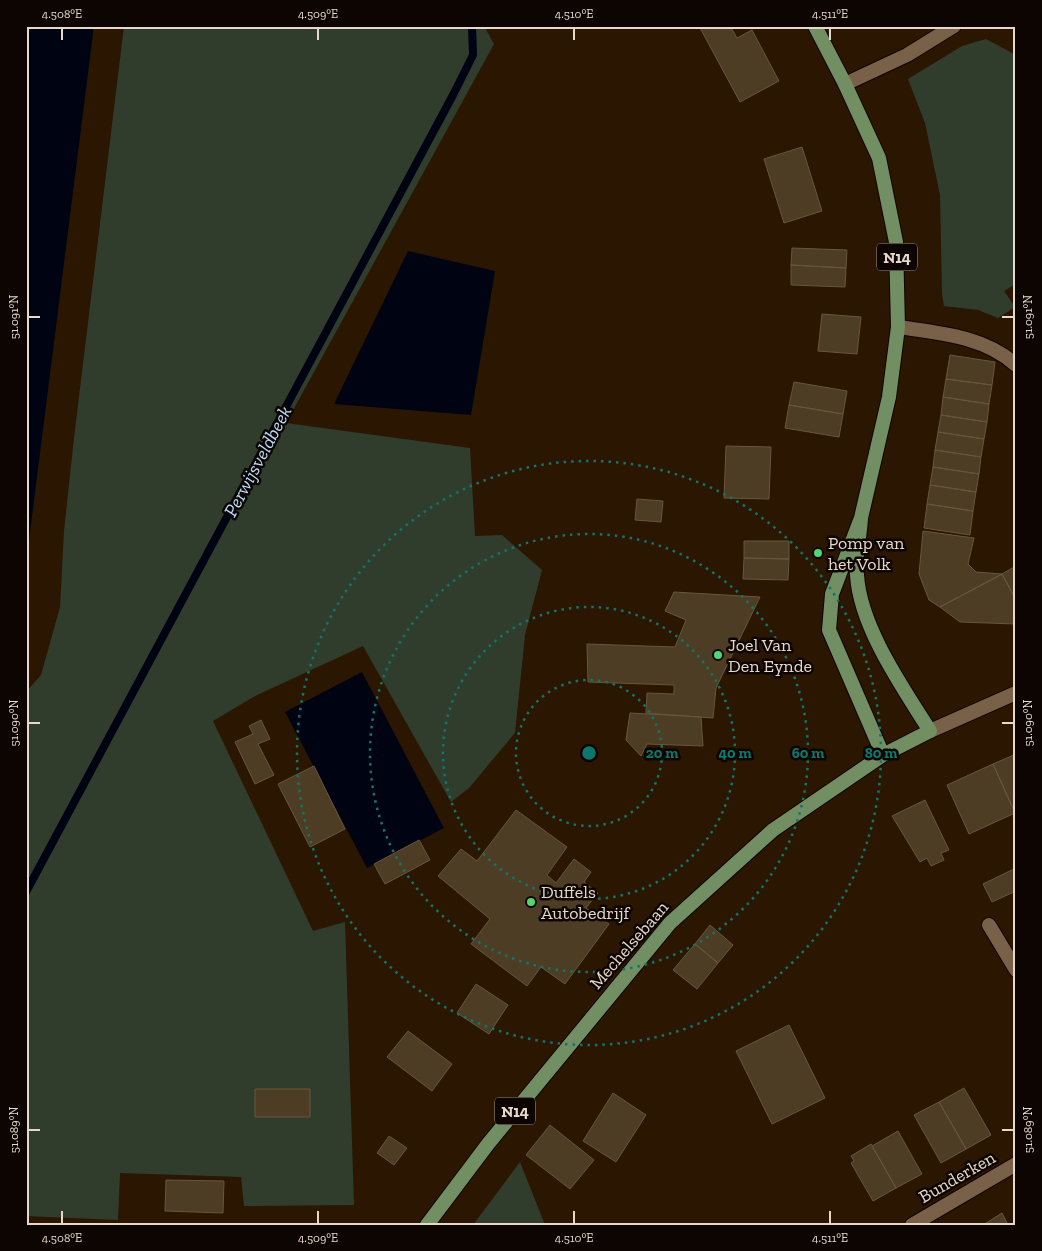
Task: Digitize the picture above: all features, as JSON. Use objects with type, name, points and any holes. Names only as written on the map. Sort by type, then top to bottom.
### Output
[{"type":"main road","name":"N14","points":[[815,26],[845,84],[879,158],[896,242],[898,327],[889,397],[861,518],[832,594],[829,630],[883,756]]},
{"type":"main road","name":"N14","points":[[861,518],[856,574],[861,601],[871,629],[930,732]]},
{"type":"main road","name":"Mechelsebaan","points":[[427,1225],[488,1144],[670,923],[773,830],[883,756],[930,732]]},
{"type":"street","points":[[845,84],[907,55],[949,28]]},
{"type":"street","points":[[898,327],[957,336],[1003,354],[1016,365]]},
{"type":"street","points":[[930,732],[1016,693]]},
{"type":"street","points":[[989,925],[1016,970]]},
{"type":"street","name":"Bunderken","points":[[914,1224],[1016,1164]]},
{"type":"green space","points":[[124,26],[484,26],[494,44],[286,423],[470,448],[475,536],[502,535],[542,570],[525,635],[515,733],[469,788],[451,802],[363,646],[255,696],[213,721],[313,931],[345,922],[354,1205],[244,1206],[241,1177],[120,1173],[118,1220],[26,1216],[26,692],[41,675],[60,607],[64,531],[74,438]]},
{"type":"green space","points":[[986,39],[1016,55],[1016,284],[1004,291],[1015,307],[998,318],[978,310],[944,306],[942,294],[940,195],[925,123],[908,79],[962,46]]},
{"type":"green space","points":[[520,1162],[545,1225],[473,1225]]},
{"type":"shaded area","points":[[26,26],[94,26],[26,564]]},
{"type":"shaded area","points":[[408,251],[495,271],[471,415],[334,404]]},
{"type":"shaded area","points":[[362,672],[444,828],[367,868],[285,712]]},
{"type":"building","points":[[699,26],[730,26],[737,38],[752,30],[779,81],[740,102]]},
{"type":"building","points":[[802,147],[822,211],[784,223],[764,159]]},
{"type":"building","points":[[792,248],[847,250],[846,268],[791,265]]},
{"type":"building","points":[[791,265],[846,268],[845,287],[791,285]]},
{"type":"building","points":[[822,314],[861,317],[857,354],[818,351]]},
{"type":"building","points":[[950,355],[995,362],[992,385],[946,379]]},
{"type":"building","points":[[946,379],[992,385],[989,404],[943,397]]},
{"type":"building","points":[[794,382],[847,391],[843,414],[789,405]]},
{"type":"building","points":[[943,397],[989,404],[987,422],[941,415]]},
{"type":"building","points":[[789,405],[843,414],[839,437],[785,428]]},
{"type":"building","points":[[941,415],[987,422],[984,439],[938,432]]},
{"type":"building","points":[[938,432],[984,439],[981,457],[935,450]]},
{"type":"building","points":[[726,446],[771,447],[769,499],[724,498]]},
{"type":"building","points":[[935,450],[981,457],[979,474],[933,467]]},
{"type":"building","points":[[933,467],[979,474],[976,492],[930,485]]},
{"type":"building","points":[[930,485],[976,492],[973,511],[927,504]]},
{"type":"building","points":[[637,499],[663,501],[661,522],[635,520]]},
{"type":"building","points":[[927,504],[973,511],[970,535],[924,528]]},
{"type":"building","points":[[923,531],[974,538],[968,564],[976,572],[1002,574],[940,607],[929,600],[919,574]]},
{"type":"building","points":[[744,541],[789,541],[789,559],[744,558]]},
{"type":"building","points":[[744,558],[789,559],[788,580],[743,579]]},
{"type":"building","points":[[1016,566],[1016,600],[1002,574]]},
{"type":"building","points":[[1002,574],[1016,600],[1016,624],[960,622],[940,607]]},
{"type":"building","points":[[674,592],[760,597],[716,688],[713,718],[646,713],[647,693],[674,694],[674,685],[588,682],[587,644],[675,647],[686,620],[665,611]]},
{"type":"building","points":[[630,713],[701,717],[703,746],[647,744],[641,756],[626,740]]},
{"type":"building","points":[[261,720],[270,739],[258,744],[274,775],[255,784],[235,742],[253,734],[249,726]]},
{"type":"building","points":[[1016,754],[1016,813],[1015,813],[993,764]]},
{"type":"building","points":[[993,764],[1015,813],[969,834],[947,785]]},
{"type":"building","points":[[314,766],[345,829],[310,847],[278,784]]},
{"type":"building","points":[[925,800],[949,850],[941,853],[944,860],[931,866],[927,858],[920,862],[892,816]]},
{"type":"building","points":[[516,810],[567,847],[547,875],[556,883],[574,859],[591,872],[584,882],[598,893],[586,908],[609,924],[565,984],[541,967],[527,986],[471,944],[490,919],[438,876],[461,849],[477,861]]},
{"type":"building","points":[[419,840],[430,860],[385,884],[374,864]]},
{"type":"building","points":[[1016,868],[1016,891],[992,902],[983,884]]},
{"type":"building","points":[[710,925],[733,945],[718,963],[695,944]]},
{"type":"building","points":[[695,944],[718,963],[697,989],[673,970]]},
{"type":"building","points":[[476,984],[508,1005],[489,1034],[457,1013]]},
{"type":"building","points":[[789,1025],[825,1098],[772,1124],[736,1051]]},
{"type":"building","points":[[408,1031],[452,1064],[432,1091],[387,1057]]},
{"type":"building","points":[[964,1088],[991,1135],[966,1149],[939,1102]]},
{"type":"building","points":[[255,1089],[310,1089],[310,1117],[255,1117]]},
{"type":"building","points":[[613,1093],[646,1115],[616,1162],[583,1141]]},
{"type":"building","points":[[939,1102],[966,1149],[941,1163],[914,1115]]},
{"type":"building","points":[[550,1125],[594,1160],[570,1189],[526,1155]]},
{"type":"building","points":[[898,1131],[922,1174],[896,1188],[872,1146]]},
{"type":"building","points":[[389,1136],[407,1148],[394,1165],[377,1153]]},
{"type":"building","points":[[871,1144],[896,1188],[873,1201],[851,1163],[854,1161],[851,1156]]},
{"type":"building","points":[[166,1180],[224,1181],[223,1213],[165,1211]]},
{"type":"building","points":[[1002,1213],[1008,1225],[983,1225]]},
{"type":"waterway","name":"Perwijsveldbeek","points":[[26,892],[453,95],[473,55],[472,26]]},
{"type":"place","name":"Pomp van het Volk","points":[[818,553]]},
{"type":"place","name":"Joel Van Den Eynde","points":[[718,655]]},
{"type":"place","name":"Duffels Autobedrijf","points":[[531,902]]}]
